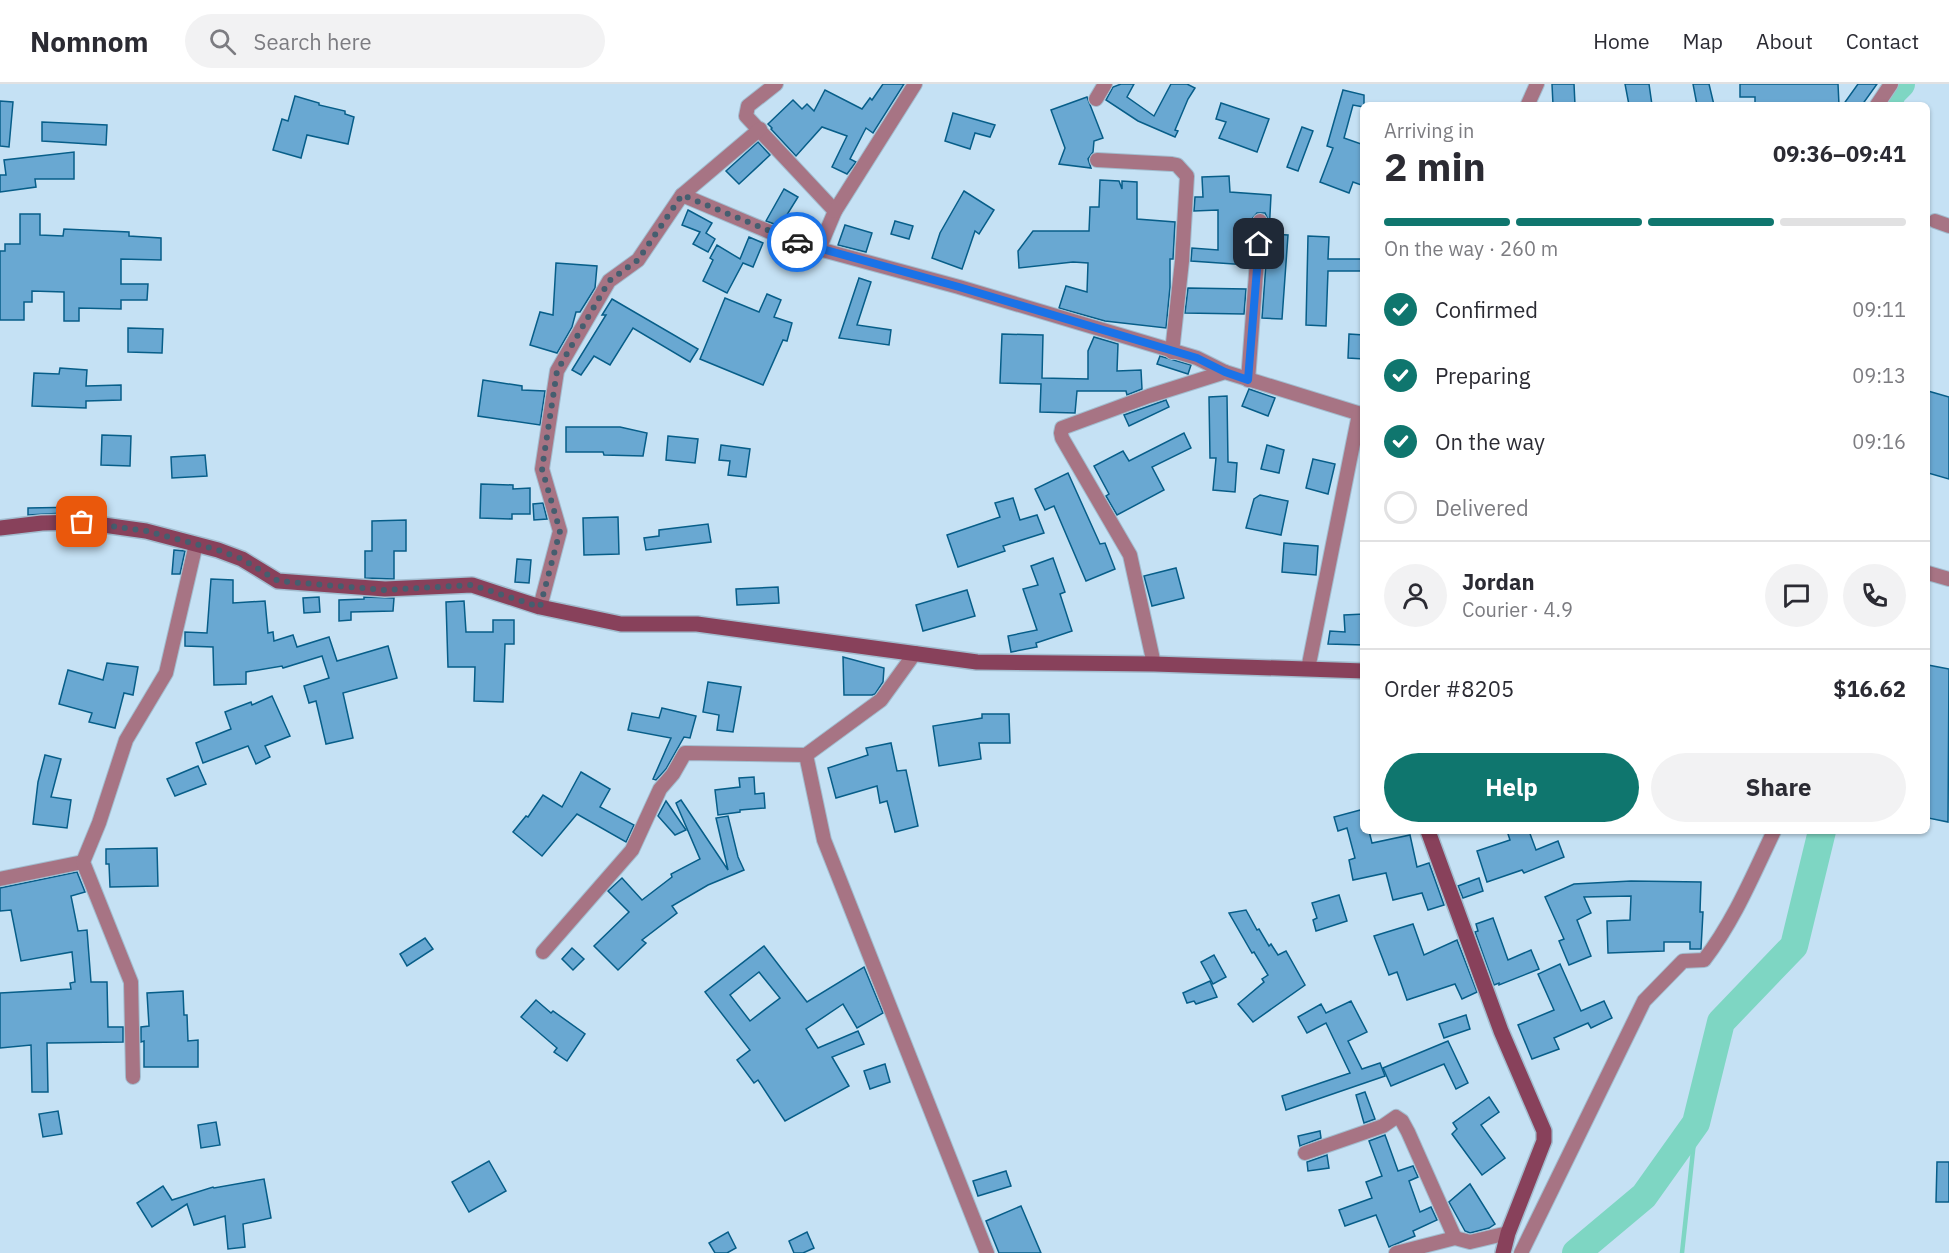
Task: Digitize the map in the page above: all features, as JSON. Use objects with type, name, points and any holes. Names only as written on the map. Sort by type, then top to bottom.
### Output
[{"type":"street","points":[[776,84],[748,106],[746,116],[835,211]]},
{"type":"street","points":[[819,249],[835,211],[915,84]]},
{"type":"street","points":[[1095,99],[1105,84]]},
{"type":"street","points":[[1529,102],[1538,84]]},
{"type":"street","points":[[1879,102],[1891,84]]},
{"type":"street","points":[[540,607],[560,531],[542,469],[557,371],[609,281],[638,260],[682,195],[760,129]]},
{"type":"street","points":[[1097,160],[1172,164],[1177,165],[1187,176],[1182,261],[1172,352]]},
{"type":"street","points":[[682,195],[777,235],[819,249],[959,287],[1197,358],[1248,380],[1360,414]]},
{"type":"street","points":[[1248,380],[1260,220]]},
{"type":"street","points":[[1154,664],[1131,555],[1060,433],[1062,428],[1149,396],[1225,372]]},
{"type":"street","points":[[1308,669],[1360,419]]},
{"type":"street","points":[[0,528],[42,523],[82,522],[146,531],[196,544],[242,559],[278,581],[385,590],[472,585],[540,607],[621,624],[697,624],[977,662],[1154,664],[1360,671]]},
{"type":"street","points":[[133,1077],[131,982],[83,862],[99,823],[126,740],[166,673],[196,544]]},
{"type":"street","points":[[1930,574],[1949,579]]},
{"type":"street","points":[[543,952],[632,850],[660,789],[673,774],[685,753],[806,755],[882,700],[915,653]]},
{"type":"street","points":[[806,755],[824,840],[987,1253]]},
{"type":"street","points":[[1429,834],[1501,1031],[1544,1131],[1544,1141],[1508,1233],[1503,1253]]},
{"type":"street","points":[[1521,1253],[1644,1001],[1683,961],[1704,960],[1719,941],[1742,900],[1773,834]]},
{"type":"street","points":[[0,879],[83,862]]},
{"type":"street","points":[[1305,1153],[1383,1126],[1396,1117],[1402,1121],[1408,1132],[1455,1238]]},
{"type":"street","points":[[1396,1253],[1455,1238],[1470,1242],[1508,1233]]},
{"type":"building","points":[[883,84],[904,84],[873,133],[866,128],[850,159],[856,162],[847,174],[832,167],[847,136],[822,127],[796,156],[768,124],[793,100],[802,109],[807,104],[814,111],[825,90],[862,109],[870,98],[872,100]]},
{"type":"building","points":[[1121,84],[1134,84],[1127,97],[1154,116],[1171,84],[1187,84],[1195,88],[1175,130],[1178,131],[1175,137],[1138,121],[1106,100],[1113,87]]},
{"type":"building","points":[[1552,84],[1574,84],[1575,102],[1553,102]]},
{"type":"building","points":[[1625,84],[1649,84],[1652,102],[1628,102]]},
{"type":"building","points":[[1693,84],[1709,84],[1713,102],[1696,102]]},
{"type":"building","points":[[1740,84],[1838,84],[1839,102],[1755,102],[1755,97],[1740,97]]},
{"type":"building","points":[[1858,84],[1877,84],[1864,102],[1845,102]]},
{"type":"building","points":[[1343,90],[1364,95],[1364,102],[1360,102],[1360,106],[1353,105],[1344,138],[1360,144],[1360,185],[1353,182],[1349,193],[1320,182],[1333,148],[1327,146]]},
{"type":"building","points":[[295,96],[345,111],[345,114],[354,117],[348,144],[307,135],[301,158],[273,150],[282,119],[288,121]]},
{"type":"building","points":[[1087,97],[1103,138],[1094,141],[1093,152],[1088,159],[1091,168],[1059,164],[1065,148],[1051,110]]},
{"type":"building","points":[[0,101],[13,102],[9,147],[0,146]]},
{"type":"building","points":[[1221,103],[1269,119],[1257,152],[1219,138],[1226,122],[1216,119]]},
{"type":"building","points":[[953,113],[995,125],[990,137],[975,133],[970,149],[945,141]]},
{"type":"building","points":[[42,122],[107,125],[106,145],[42,141]]},
{"type":"building","points":[[1302,127],[1313,131],[1298,171],[1287,167]]},
{"type":"building","points":[[758,142],[770,155],[739,184],[726,171]]},
{"type":"building","points":[[74,152],[74,179],[35,179],[36,187],[0,192],[0,175],[6,175],[4,160]]},
{"type":"building","points":[[1229,176],[1230,192],[1271,195],[1269,234],[1288,235],[1282,319],[1262,318],[1269,222],[1265,213],[1257,213],[1251,220],[1248,265],[1191,261],[1192,248],[1218,250],[1218,210],[1194,211],[1195,197],[1203,197],[1202,177]]},
{"type":"building","points":[[1100,180],[1119,181],[1122,189],[1122,181],[1137,182],[1137,219],[1175,222],[1173,259],[1170,259],[1166,328],[1105,321],[1059,308],[1066,286],[1087,292],[1088,263],[1073,262],[1019,268],[1018,251],[1033,231],[1089,231],[1090,207],[1099,207]]},
{"type":"building","points":[[784,189],[798,197],[780,226],[766,221]]},
{"type":"building","points":[[964,191],[994,210],[979,234],[975,231],[962,269],[932,258],[940,233]]},
{"type":"building","points":[[688,210],[712,223],[706,233],[715,239],[708,252],[693,244],[700,232],[682,225]]},
{"type":"building","points":[[20,214],[40,214],[40,235],[63,236],[64,229],[129,232],[129,236],[161,238],[161,260],[121,259],[121,284],[148,284],[147,300],[121,300],[121,309],[79,308],[79,321],[64,321],[64,292],[32,291],[32,302],[24,302],[24,320],[0,320],[0,251],[5,251],[5,244],[20,244]]},
{"type":"building","points":[[895,221],[913,226],[909,239],[891,234]]},
{"type":"building","points":[[845,225],[872,233],[866,252],[838,245]]},
{"type":"building","points":[[1308,236],[1329,237],[1328,259],[1360,259],[1360,271],[1328,271],[1326,326],[1306,325]]},
{"type":"building","points":[[749,237],[763,243],[753,267],[743,263],[727,293],[703,281],[713,260],[710,258],[717,245],[740,259]]},
{"type":"building","points":[[556,263],[597,266],[595,288],[580,312],[576,312],[572,327],[557,353],[530,345],[540,312],[553,315]]},
{"type":"building","points":[[859,278],[871,282],[857,325],[891,330],[889,345],[839,338]]},
{"type":"building","points":[[1188,288],[1246,289],[1244,314],[1185,313]]},
{"type":"building","points":[[767,294],[781,300],[774,317],[792,323],[787,341],[783,340],[763,385],[700,359],[725,298],[759,312]]},
{"type":"building","points":[[612,299],[698,349],[690,362],[633,328],[610,365],[594,356],[581,375],[572,370],[606,315],[602,315]]},
{"type":"building","points":[[128,328],[163,329],[162,353],[128,352]]},
{"type":"building","points":[[1002,334],[1043,335],[1042,378],[1088,379],[1088,351],[1094,337],[1118,344],[1117,371],[1141,370],[1142,389],[1127,395],[1126,391],[1077,391],[1075,413],[1040,412],[1041,384],[1000,383]]},
{"type":"building","points":[[1349,334],[1360,335],[1360,359],[1348,358]]},
{"type":"building","points":[[1160,356],[1191,365],[1188,374],[1157,364]]},
{"type":"building","points":[[60,368],[87,370],[86,386],[121,385],[121,400],[86,401],[86,408],[32,406],[34,373],[59,374]]},
{"type":"building","points":[[483,380],[522,386],[522,390],[545,391],[540,425],[478,416]]},
{"type":"building","points":[[1249,389],[1275,398],[1268,416],[1242,406]]},
{"type":"building","points":[[1930,392],[1949,397],[1949,479],[1930,474]]},
{"type":"building","points":[[1227,396],[1228,462],[1237,463],[1235,492],[1213,490],[1216,458],[1210,458],[1209,397]]},
{"type":"building","points":[[1166,400],[1169,407],[1129,426],[1124,415]]},
{"type":"building","points":[[566,427],[620,427],[647,433],[643,456],[604,455],[603,452],[566,452]]},
{"type":"building","points":[[1184,433],[1191,448],[1152,467],[1164,490],[1117,515],[1106,496],[1109,494],[1094,466],[1123,451],[1129,461]]},
{"type":"building","points":[[102,435],[131,436],[130,466],[101,465]]},
{"type":"building","points":[[668,436],[698,439],[695,463],[666,460]]},
{"type":"building","points":[[721,445],[750,449],[746,477],[728,475],[730,461],[719,460]]},
{"type":"building","points":[[1267,445],[1284,450],[1279,473],[1261,469]]},
{"type":"building","points":[[205,455],[207,476],[172,478],[171,457]]},
{"type":"building","points":[[1313,459],[1335,464],[1328,494],[1306,488]]},
{"type":"building","points":[[1068,473],[1100,544],[1105,543],[1115,569],[1086,581],[1054,506],[1045,510],[1035,489]]},
{"type":"building","points":[[481,484],[513,485],[513,489],[530,488],[530,514],[512,514],[512,519],[480,518]]},
{"type":"building","points":[[1260,495],[1288,501],[1281,535],[1246,528],[1254,499]]},
{"type":"building","points":[[1013,498],[1020,520],[1037,515],[1044,533],[1003,546],[1005,551],[958,567],[947,535],[1000,517],[995,503]]},
{"type":"building","points":[[543,503],[547,519],[534,520],[533,504]]},
{"type":"building","points":[[84,507],[84,512],[28,515],[28,508]]},
{"type":"building","points":[[618,517],[619,554],[584,555],[583,518]]},
{"type":"building","points":[[406,520],[406,551],[394,551],[394,579],[365,578],[365,551],[372,551],[372,521]]},
{"type":"building","points":[[708,524],[711,542],[646,550],[644,538],[659,536],[659,530]]},
{"type":"building","points":[[1284,543],[1318,546],[1316,575],[1282,572]]},
{"type":"building","points":[[174,550],[185,551],[180,574],[172,574]]},
{"type":"building","points":[[1053,558],[1065,592],[1060,594],[1072,631],[1036,643],[1037,647],[1011,652],[1008,636],[1037,630],[1023,589],[1038,585],[1031,566]]},
{"type":"building","points":[[517,559],[531,560],[529,583],[515,582]]},
{"type":"building","points":[[1176,568],[1184,598],[1152,606],[1144,576]]},
{"type":"building","points":[[211,579],[233,580],[233,603],[265,601],[268,633],[273,632],[274,641],[293,635],[297,647],[329,637],[337,661],[388,646],[397,678],[343,693],[353,738],[326,744],[316,701],[309,703],[304,686],[329,678],[322,656],[283,668],[282,666],[246,672],[246,684],[214,685],[213,647],[185,646],[185,632],[207,633]]},
{"type":"building","points":[[778,587],[779,603],[737,605],[736,589]]},
{"type":"building","points":[[967,590],[975,616],[923,631],[916,605]]},
{"type":"building","points":[[319,597],[320,612],[304,613],[303,598]]},
{"type":"building","points":[[364,597],[394,598],[393,611],[351,612],[351,620],[339,621],[339,600],[364,599]]},
{"type":"building","points":[[464,601],[466,632],[493,632],[493,620],[514,620],[514,644],[505,644],[503,702],[474,701],[475,667],[448,667],[446,602]]},
{"type":"building","points":[[1360,614],[1360,645],[1328,644],[1330,631],[1345,632],[1344,615]]},
{"type":"building","points":[[843,657],[884,668],[883,682],[875,694],[844,695]]},
{"type":"building","points":[[107,663],[138,667],[133,695],[124,693],[115,728],[89,722],[92,713],[59,704],[68,670],[103,680]]},
{"type":"building","points":[[1930,665],[1949,669],[1948,822],[1930,818]]},
{"type":"building","points":[[708,682],[741,687],[733,732],[717,730],[719,715],[703,712]]},
{"type":"building","points":[[272,696],[290,736],[265,746],[270,757],[256,764],[248,746],[203,763],[196,743],[231,729],[225,712],[251,702],[252,705]]},
{"type":"building","points":[[662,708],[696,716],[690,738],[684,737],[666,769],[656,780],[653,779],[671,738],[628,730],[632,713],[659,718]]},
{"type":"building","points":[[982,714],[1009,714],[1010,743],[979,743],[981,759],[939,766],[933,726],[982,718]]},
{"type":"building","points":[[891,743],[897,771],[906,770],[918,826],[895,832],[887,801],[880,803],[877,786],[836,798],[828,768],[868,755],[866,748]]},
{"type":"building","points":[[45,755],[61,759],[51,797],[71,800],[67,828],[33,824],[38,782]]},
{"type":"building","points":[[198,766],[206,784],[175,796],[167,779]]},
{"type":"building","points":[[581,772],[610,789],[600,807],[634,825],[626,842],[577,814],[542,856],[513,832],[526,816],[528,817],[543,795],[562,807]]},
{"type":"building","points":[[754,777],[755,794],[764,793],[765,808],[718,815],[715,790],[740,787],[739,778]]},
{"type":"building","points":[[681,800],[728,870],[716,818],[728,816],[738,857],[744,870],[708,885],[672,906],[677,913],[642,940],[646,943],[618,970],[594,946],[629,912],[608,891],[622,878],[642,900],[672,877],[671,874],[700,859],[676,803]]},
{"type":"building","points":[[666,801],[686,830],[675,835],[658,816]]},
{"type":"building","points":[[1360,810],[1360,834],[1370,834],[1372,843],[1410,835],[1417,867],[1429,863],[1444,905],[1428,910],[1422,893],[1393,900],[1386,873],[1353,880],[1349,860],[1355,858],[1347,828],[1338,831],[1334,817]]},
{"type":"building","points":[[1508,834],[1530,834],[1536,850],[1558,841],[1564,857],[1524,873],[1522,870],[1487,882],[1477,851],[1510,840]]},
{"type":"building","points":[[157,848],[158,886],[110,887],[106,849]]},
{"type":"building","points":[[77,872],[85,892],[71,896],[78,931],[87,930],[91,982],[107,982],[108,1027],[123,1027],[123,1042],[47,1043],[48,1092],[32,1092],[31,1045],[0,1048],[0,993],[71,989],[70,983],[75,982],[72,952],[21,961],[11,910],[0,911],[0,888]]},
{"type":"building","points":[[1479,878],[1483,891],[1463,898],[1458,886]]},
{"type":"building","points":[[1631,881],[1701,882],[1700,912],[1703,912],[1701,949],[1690,949],[1690,942],[1664,942],[1664,951],[1608,953],[1607,921],[1630,920],[1631,896],[1584,897],[1591,913],[1577,920],[1591,956],[1569,965],[1559,941],[1564,939],[1545,897],[1574,884]]},
{"type":"building","points":[[1339,895],[1347,921],[1316,931],[1313,920],[1317,918],[1312,903]]},
{"type":"building","points":[[1246,910],[1269,946],[1271,944],[1278,955],[1286,951],[1305,985],[1253,1022],[1238,1004],[1264,982],[1262,979],[1268,975],[1254,952],[1252,953],[1229,913]]},
{"type":"building","points":[[1493,918],[1508,960],[1531,950],[1539,969],[1494,985],[1475,932],[1478,931],[1476,924]]},
{"type":"building","points":[[1413,924],[1424,955],[1457,940],[1477,992],[1462,999],[1455,984],[1407,1000],[1397,972],[1389,975],[1374,936]]},
{"type":"building","points":[[425,938],[433,949],[407,966],[400,954]]},
{"type":"building","points":[[764,946],[807,1002],[864,967],[883,1013],[857,1028],[843,1004],[806,1029],[818,1048],[858,1031],[864,1044],[832,1057],[849,1086],[785,1121],[758,1080],[754,1083],[737,1060],[750,1050],[705,992]],"holes":[[[759,972],[780,998],[750,1021],[730,995]]]},
{"type":"building","points":[[572,948],[584,959],[573,970],[562,959]]},
{"type":"building","points":[[1214,955],[1226,977],[1213,984],[1201,962]]},
{"type":"building","points":[[1560,964],[1581,1011],[1604,1001],[1612,1018],[1591,1028],[1588,1023],[1554,1038],[1559,1049],[1532,1059],[1518,1025],[1554,1010],[1538,974]]},
{"type":"building","points":[[1210,981],[1217,997],[1196,1004],[1194,1001],[1187,1003],[1183,993]]},
{"type":"building","points":[[183,991],[188,1041],[198,1040],[198,1067],[144,1067],[144,1041],[141,1042],[141,1027],[149,1026],[147,993]]},
{"type":"building","points":[[536,1000],[551,1013],[553,1011],[585,1034],[567,1061],[554,1052],[557,1048],[521,1017]]},
{"type":"building","points":[[1351,1001],[1367,1032],[1348,1041],[1362,1069],[1380,1063],[1385,1076],[1286,1110],[1282,1096],[1350,1073],[1326,1023],[1307,1033],[1298,1017],[1321,1004],[1326,1013]]},
{"type":"building","points":[[1466,1015],[1470,1029],[1444,1038],[1439,1024]]},
{"type":"building","points":[[1448,1041],[1468,1083],[1456,1089],[1444,1064],[1391,1086],[1383,1068]]},
{"type":"building","points":[[885,1064],[890,1082],[870,1089],[864,1071]]},
{"type":"building","points":[[1365,1092],[1375,1119],[1364,1123],[1356,1095]]},
{"type":"building","points":[[1489,1097],[1499,1112],[1481,1125],[1505,1158],[1482,1175],[1452,1134],[1457,1129],[1453,1123]]},
{"type":"building","points":[[58,1111],[62,1134],[43,1137],[39,1114]]},
{"type":"building","points":[[216,1122],[220,1145],[201,1148],[198,1125]]},
{"type":"building","points":[[1320,1131],[1321,1138],[1300,1146],[1298,1136]]},
{"type":"building","points":[[1385,1135],[1398,1171],[1413,1166],[1418,1177],[1409,1181],[1420,1212],[1431,1207],[1437,1220],[1413,1231],[1415,1236],[1389,1247],[1376,1215],[1345,1226],[1339,1210],[1372,1198],[1366,1182],[1382,1176],[1369,1141]]},
{"type":"building","points":[[1327,1155],[1329,1168],[1308,1171],[1307,1162]]},
{"type":"building","points":[[489,1161],[506,1191],[469,1212],[452,1182]]},
{"type":"building","points":[[1937,1162],[1949,1162],[1949,1202],[1936,1202]]},
{"type":"building","points":[[1006,1171],[1011,1186],[978,1196],[973,1181]]},
{"type":"building","points":[[264,1179],[271,1218],[243,1224],[245,1247],[228,1249],[225,1216],[194,1225],[187,1204],[152,1227],[137,1203],[163,1186],[172,1200],[213,1187]]},
{"type":"building","points":[[1470,1184],[1495,1224],[1470,1233],[1465,1231],[1449,1202]]},
{"type":"building","points":[[1021,1206],[1041,1253],[999,1253],[986,1221]]},
{"type":"building","points":[[728,1232],[736,1248],[727,1253],[715,1253],[709,1243]]},
{"type":"building","points":[[807,1232],[814,1248],[803,1253],[794,1253],[789,1241]]},
{"type":"waterway","points":[[1888,102],[1893,92],[1901,84]]},
{"type":"waterway","points":[[1576,1253],[1644,1196],[1696,1123],[1721,1022],[1794,946],[1821,834]]},
{"type":"waterway","points":[[1682,1253],[1696,1123]]},
{"type":"way so far","points":[[82,522],[146,531],[218,550],[242,559],[278,581],[385,590],[472,585],[540,607],[560,531],[542,469],[557,371],[609,281],[638,260],[682,195],[797,242]]},
{"type":"route","points":[[797,242],[959,287],[1197,358],[1248,380],[1259,244]]}]
